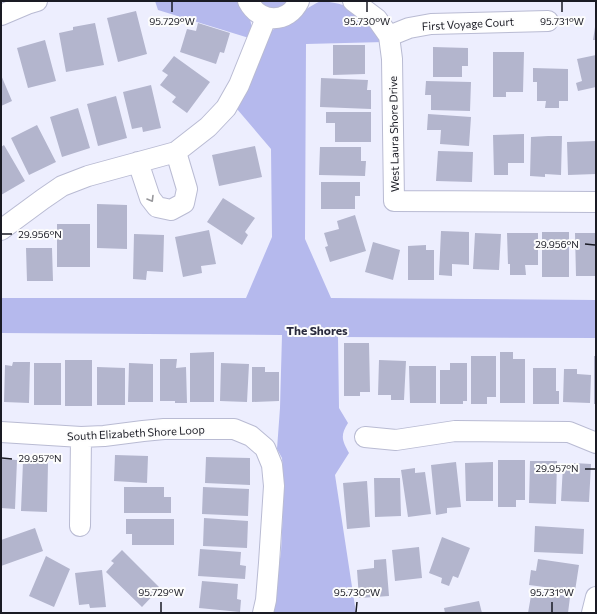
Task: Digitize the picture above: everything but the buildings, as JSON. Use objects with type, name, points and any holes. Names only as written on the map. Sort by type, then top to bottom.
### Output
[{"type":"street","points":[[1,15],[37,1]]},
{"type":"street","points":[[248,1],[254,11],[266,18],[274,19],[293,11],[299,1]]},
{"type":"street","name":"West Laura Shore Drive","points":[[353,1],[377,19],[389,36],[392,59],[394,201],[596,202]]},
{"type":"street","points":[[1,230],[62,186],[88,176],[176,152],[208,127],[226,108],[239,85],[266,18]]},
{"type":"street","name":"First Voyage Court","points":[[389,36],[409,28],[431,24],[548,21]]},
{"type":"street","points":[[138,162],[150,198],[157,207],[171,210],[184,203],[187,189],[176,152]]},
{"type":"street","name":"South Elizabeth Shore Loop","points":[[1,432],[81,437],[104,436],[164,429],[234,429],[251,436],[265,448],[272,465],[274,486],[266,600],[263,613]]},
{"type":"street","points":[[365,437],[396,440],[455,431],[569,432],[596,443]]},
{"type":"street","points":[[80,526],[81,437]]},
{"type":"street","points":[[592,613],[596,597]]},
{"type":"shaded area","points":[[155,1],[242,1],[250,20],[252,29],[251,33],[249,38],[158,10]]},
{"type":"shaded area","points":[[258,1],[290,1],[282,9],[269,10]]},
{"type":"shaded area","points":[[321,1],[352,8],[365,18],[384,42],[306,44],[305,239],[331,298],[596,300],[596,338],[338,337],[339,408],[348,423],[344,431],[343,438],[349,453],[335,475],[356,613],[272,613],[281,552],[284,486],[282,458],[277,449],[280,408],[282,335],[1,333],[1,298],[246,298],[272,237],[271,149],[237,109],[267,34]]},
{"type":"district","name":"The Shores","points":[[317,331]]}]
